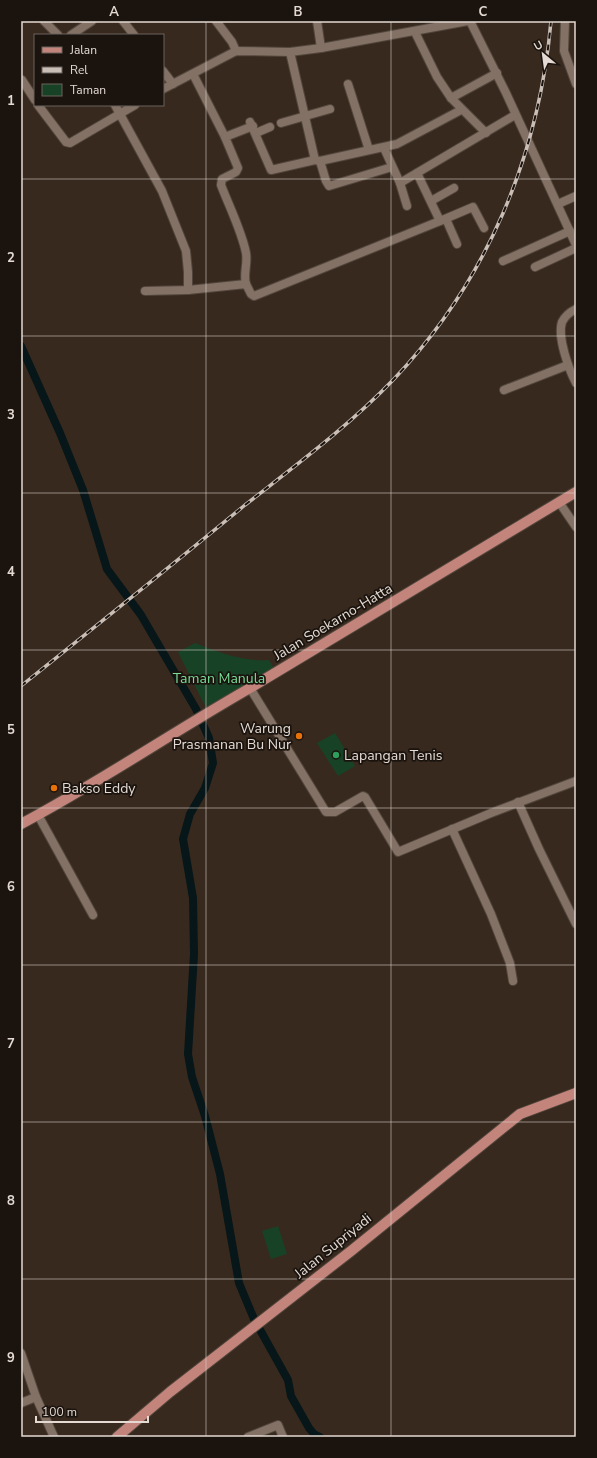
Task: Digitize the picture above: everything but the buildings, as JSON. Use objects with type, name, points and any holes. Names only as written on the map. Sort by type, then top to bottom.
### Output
[{"type":"main road","name":"Jalan Soekarno-Hatta","points":[[21,824],[124,765],[205,714],[574,493]]},
{"type":"main road","name":"Jalan Supriyadi","points":[[117,1437],[170,1392],[247,1333],[520,1114],[576,1093]]},
{"type":"street","points":[[44,21],[57,34]]},
{"type":"street","points":[[72,34],[92,21]]},
{"type":"street","points":[[123,21],[133,34]]},
{"type":"street","points":[[216,21],[232,42],[236,51]]},
{"type":"street","points":[[317,21],[322,48]]},
{"type":"street","points":[[164,88],[236,51],[290,52],[322,48],[469,21],[496,73],[576,245]]},
{"type":"street","points":[[565,21],[564,51],[575,80]]},
{"type":"street","points":[[414,32],[436,77],[461,110],[486,133]]},
{"type":"street","points":[[290,52],[304,116],[317,160],[326,181],[330,186],[392,166]]},
{"type":"street","points":[[164,72],[173,84]]},
{"type":"street","points":[[451,98],[496,73]]},
{"type":"street","points":[[193,74],[225,137],[238,170],[222,179],[221,185],[246,252],[247,265],[244,277],[251,294],[254,296],[473,207],[484,228]]},
{"type":"street","points":[[22,80],[34,98]]},
{"type":"street","points":[[348,84],[369,150]]},
{"type":"street","points":[[39,106],[62,138],[66,142],[70,143],[132,106]]},
{"type":"street","points":[[116,106],[162,191],[186,251],[188,290]]},
{"type":"street","points":[[281,123],[330,109]]},
{"type":"street","points":[[253,127],[272,170],[384,148],[397,144],[461,110]]},
{"type":"street","points":[[400,183],[515,115]]},
{"type":"street","points":[[225,137],[253,127],[270,127]]},
{"type":"street","points":[[384,148],[400,183],[407,206]]},
{"type":"street","points":[[417,173],[431,201],[457,244]]},
{"type":"street","points":[[431,201],[454,188]]},
{"type":"street","points":[[558,204],[576,196]]},
{"type":"street","points":[[503,261],[570,232]]},
{"type":"street","points":[[535,267],[576,248]]},
{"type":"street","points":[[145,291],[188,290],[246,284]]},
{"type":"street","points":[[576,309],[568,314],[562,324],[562,336],[568,365],[576,384]]},
{"type":"street","points":[[504,390],[568,365]]},
{"type":"street","points":[[560,502],[576,527]]},
{"type":"street","points":[[250,688],[326,812],[335,812],[363,796],[365,797],[398,852],[518,802],[576,781]]},
{"type":"street","points":[[518,802],[539,849],[576,924]]},
{"type":"street","points":[[38,815],[93,914]]},
{"type":"street","points":[[452,829],[491,914],[510,963],[513,981]]},
{"type":"street","points":[[21,1353],[36,1397],[54,1437]]},
{"type":"street","points":[[21,1403],[36,1397]]},
{"type":"street","points":[[248,1437],[278,1425],[284,1437]]},
{"type":"green space","name":"Taman Manula","points":[[195,643],[240,658],[269,660],[276,672],[209,711],[178,652]]},
{"type":"green space","name":"Lapangan Tenis","points":[[335,733],[355,766],[338,776],[317,743]]},
{"type":"green space","points":[[278,1226],[287,1254],[271,1259],[262,1231]]},
{"type":"waterway","points":[[21,346],[60,433],[83,490],[107,569],[141,615],[196,709],[209,738],[213,763],[205,788],[190,814],[183,839],[193,898],[194,954],[188,1054],[192,1077],[205,1116],[220,1174],[239,1283],[254,1319],[288,1380],[291,1396],[309,1428],[314,1434],[320,1437]]},
{"type":"railway","points":[[21,686],[341,429],[394,379],[427,341],[456,301],[481,258],[503,214],[521,167],[534,120],[545,71],[551,21]]},
{"type":"place","name":"Warung Prasmanan Bu Nur","points":[[299,736]]},
{"type":"place","name":"Lapangan Tenis","points":[[336,755]]},
{"type":"place","name":"Bakso Eddy","points":[[54,788]]}]
